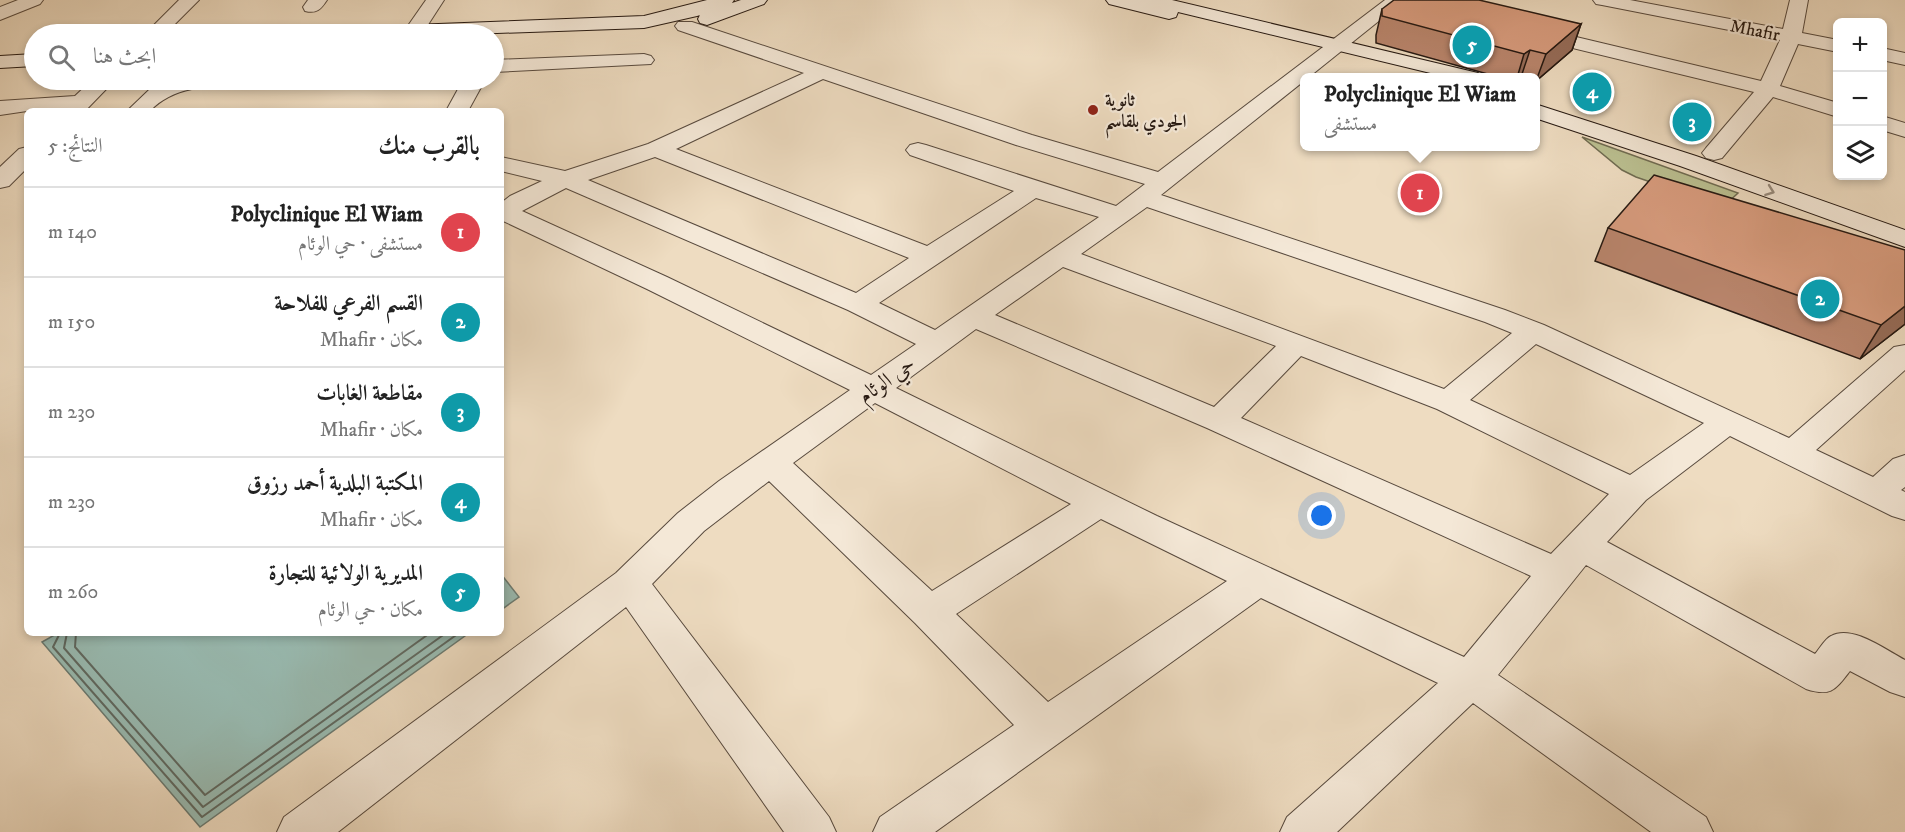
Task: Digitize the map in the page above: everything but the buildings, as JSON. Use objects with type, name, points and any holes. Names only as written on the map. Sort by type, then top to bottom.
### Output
[{"type":"street","points":[[0,14],[34,0]]},
{"type":"street","points":[[165,24],[190,0]]},
{"type":"street","points":[[419,24],[435,0]]},
{"type":"street","points":[[504,33],[644,22],[683,15],[725,0]]},
{"type":"street","points":[[504,34],[685,26],[759,0]]},
{"type":"street","points":[[1115,0],[1448,73]]},
{"type":"street","points":[[1149,0],[1334,48],[1407,73]]},
{"type":"street","name":"Mhafir","points":[[1602,0],[1833,45]]},
{"type":"street","points":[[1714,153],[1768,89],[1791,37],[1799,0]]},
{"type":"street","name":"حي الوئام","points":[[1302,73],[1334,48],[1404,2]]},
{"type":"street","points":[[685,26],[1024,140],[1142,198],[1495,316],[1533,331],[1891,500],[1905,467]]},
{"type":"street","points":[[1510,27],[1768,89],[1833,108]]},
{"type":"street","points":[[0,50],[24,49]]},
{"type":"street","points":[[1887,55],[1905,59]]},
{"type":"street","points":[[504,66],[644,60]]},
{"type":"street","points":[[0,62],[24,61]]},
{"type":"street","points":[[820,73],[656,149],[566,179],[519,201],[510,208],[508,214],[586,249],[873,388],[1258,580],[1471,679],[1689,832]]},
{"type":"street","name":"حي الوئام","points":[[301,832],[630,583],[691,522],[770,462],[938,343],[972,316],[1142,198],[1300,75]]},
{"type":"street","points":[[0,108],[77,106],[94,90]]},
{"type":"street","points":[[141,108],[162,90]]},
{"type":"street","points":[[459,108],[469,90]]},
{"type":"street","points":[[1540,97],[1714,153],[1905,221]]},
{"type":"street","points":[[1540,112],[1688,161],[1905,239]]},
{"type":"street","points":[[1887,125],[1905,130]]},
{"type":"street","points":[[656,149],[928,256]]},
{"type":"street","points":[[918,150],[1033,189],[1142,198]]},
{"type":"street","points":[[0,182],[24,157]]},
{"type":"street","points":[[504,165],[566,179],[858,304],[938,343]]},
{"type":"street","points":[[0,182],[24,182]]},
{"type":"street","points":[[858,304],[1033,189]]},
{"type":"street","points":[[1059,256],[1296,343],[1448,402],[1633,491]]},
{"type":"street","points":[[972,316],[1220,421],[1570,559],[1821,677],[1844,648],[1905,680]]},
{"type":"street","points":[[1448,402],[1533,331]]},
{"type":"street","points":[[1220,421],[1296,343]]},
{"type":"street","points":[[1792,453],[1905,354]]},
{"type":"street","points":[[1304,832],[1471,679],[1570,559],[1633,491],[1728,422]]},
{"type":"street","points":[[770,462],[929,612],[1045,728]]},
{"type":"street","points":[[929,612],[1099,502]]},
{"type":"street","points":[[897,832],[1258,580]]},
{"type":"street","points":[[630,583],[812,832]]},
{"type":"green space","points":[[1582,137],[1738,193],[1723,207],[1636,177],[1622,170]]},
{"type":"water","points":[[504,578],[519,597],[504,608]]},
{"type":"water","points":[[53,636],[465,636],[200,827],[42,642]]},
{"type":"place","name":"المديرية الولائية للتجارة","points":[[1472,45]]},
{"type":"place","name":"المكتبة البلدية أحمد رزوق","points":[[1592,92]]},
{"type":"place","name":"ثانوية الجودي بلقاسم","points":[[1093,110]]},
{"type":"place","name":"مقاطعة الغابات","points":[[1692,122]]},
{"type":"place","name":"Polyclinique El Wiam","points":[[1420,193]]},
{"type":"place","name":"القسم الفرعي للفلاحة","points":[[1820,299]]}]
